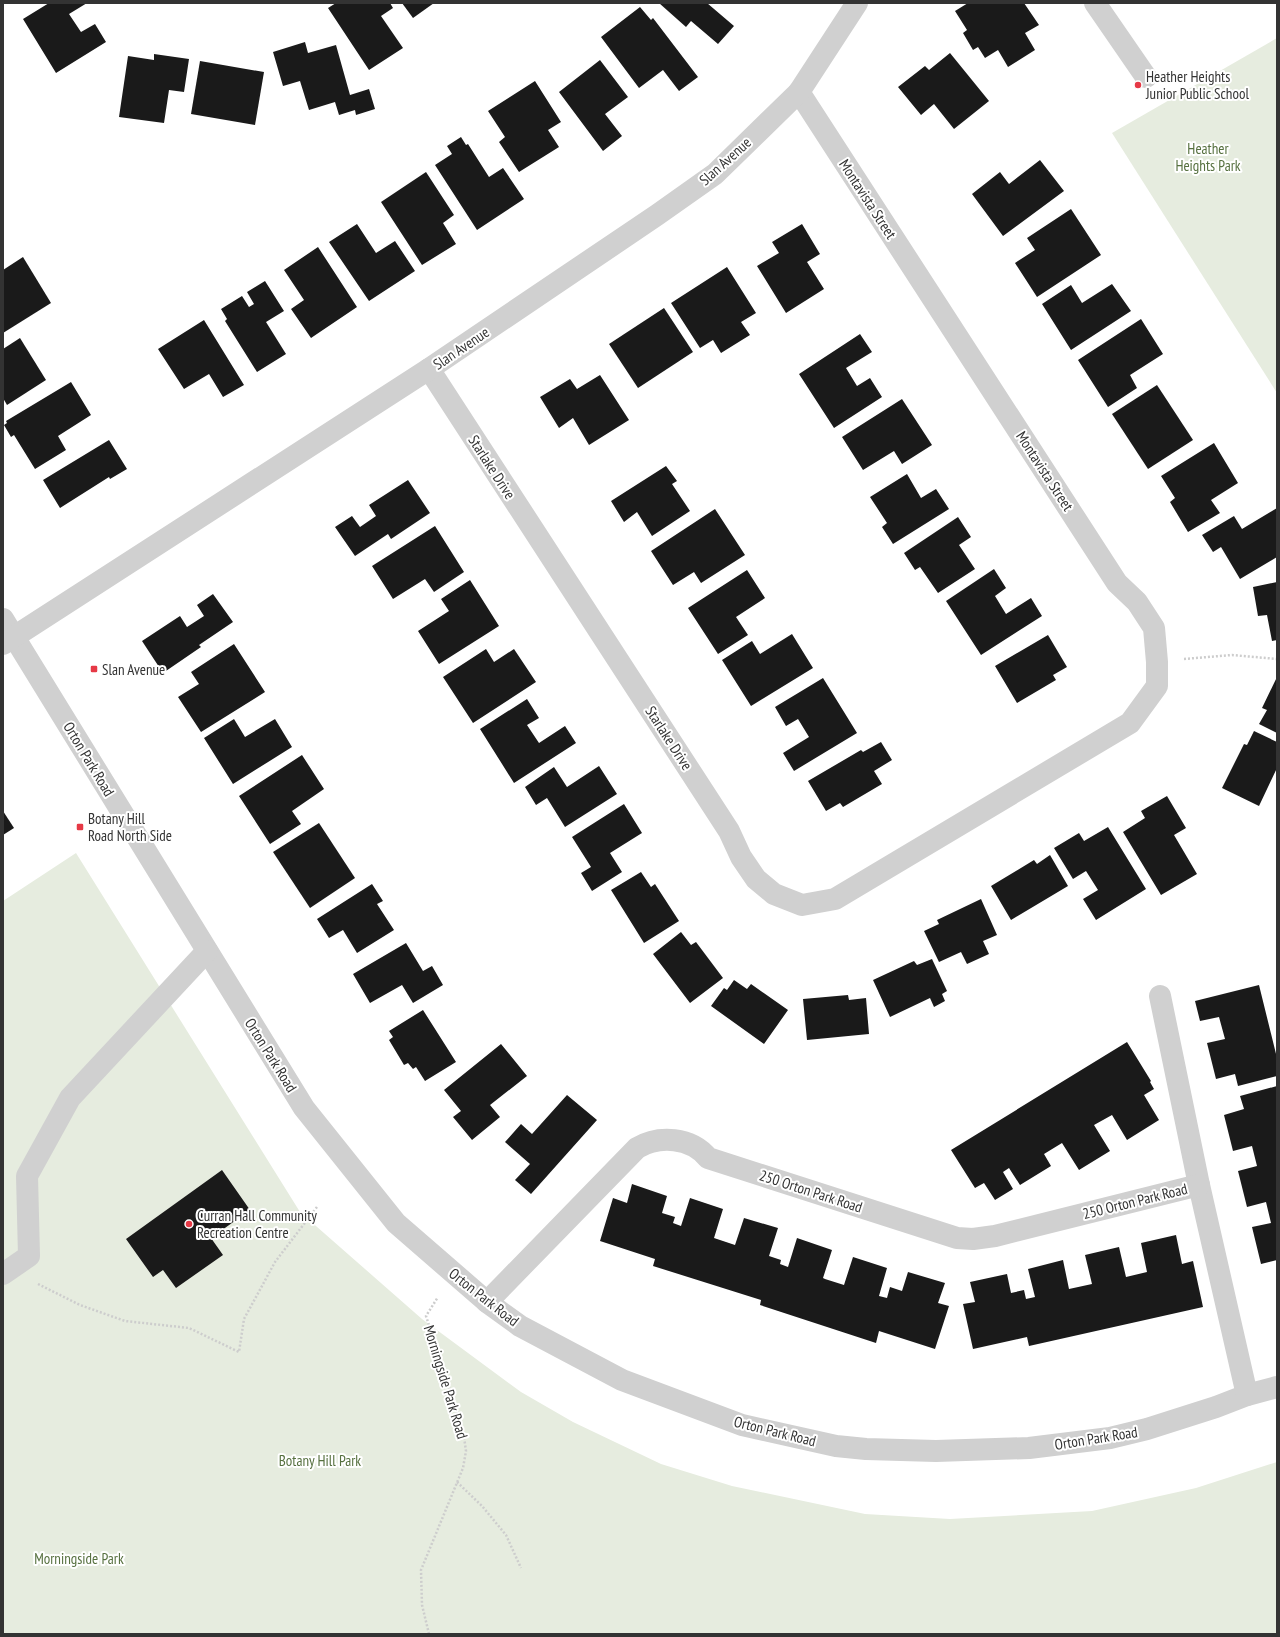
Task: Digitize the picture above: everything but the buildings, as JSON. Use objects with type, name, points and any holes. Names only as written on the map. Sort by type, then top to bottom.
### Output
[{"type":"street","name":"Slan Avenue","points":[[9,640],[429,369],[657,215],[715,174],[799,92],[858,3]]},
{"type":"street","points":[[1095,3],[1146,77]]},
{"type":"street","name":"Montavista Street","points":[[799,92],[1117,583],[1137,602],[1154,628],[1157,662],[1157,686],[1130,723],[997,804]]},
{"type":"street","name":"Starlake Drive","points":[[429,369],[729,831],[741,857],[756,879],[774,894],[802,905],[835,899],[913,851],[997,804]]},
{"type":"street","name":"Orton Park Road","points":[[3,619],[9,640],[304,1108],[396,1223],[487,1302],[520,1326],[622,1380],[742,1425],[836,1446],[936,1451],[1029,1448],[1110,1438],[1147,1429],[1248,1395],[1277,1387]]},
{"type":"street","points":[[6,1272],[29,1256],[27,1176],[70,1098],[206,951]]},
{"type":"street","name":"250 Orton Park Road","points":[[1160,996],[1199,1185],[1248,1395]]},
{"type":"street","name":"250 Orton Park Road","points":[[487,1302],[636,1148],[657,1140],[679,1141],[695,1147],[708,1158],[957,1238],[973,1239],[995,1236],[1199,1185]]},
{"type":"path","points":[[1157,662],[1232,655],[1277,659]]},
{"type":"path","points":[[6,1272],[80,1305],[125,1321],[189,1328],[239,1352],[244,1319],[275,1262],[316,1207]]},
{"type":"path","name":"Morningside Park Road","points":[[429,1634],[422,1605],[421,1570],[463,1468],[466,1451],[463,1430],[426,1316],[453,1273]]},
{"type":"path","points":[[457,1482],[482,1506],[506,1535],[521,1568]]},
{"type":"green space","name":"Heather Heights Park","points":[[1277,38],[1277,393],[1112,133]]},
{"type":"green space","name":"Botany Hill Park","points":[[76,853],[300,1212],[422,1319],[521,1392],[573,1422],[661,1464],[732,1486],[865,1514],[950,1519],[1092,1511],[1196,1488],[1277,1462],[1277,1634],[3,1634],[3,901]]},
{"type":"place","name":"Heather Heights Junior Public School","points":[[1138,85]]},
{"type":"place","name":"Slan Avenue","points":[[94,669]]},
{"type":"place","name":"Botany Hill Road North Side","points":[[80,827]]},
{"type":"place","name":"Curran Hall Community Recreation Centre","points":[[189,1224]]},
{"type":"park label","name":"Morningside Park","points":[[79,1558]]}]
